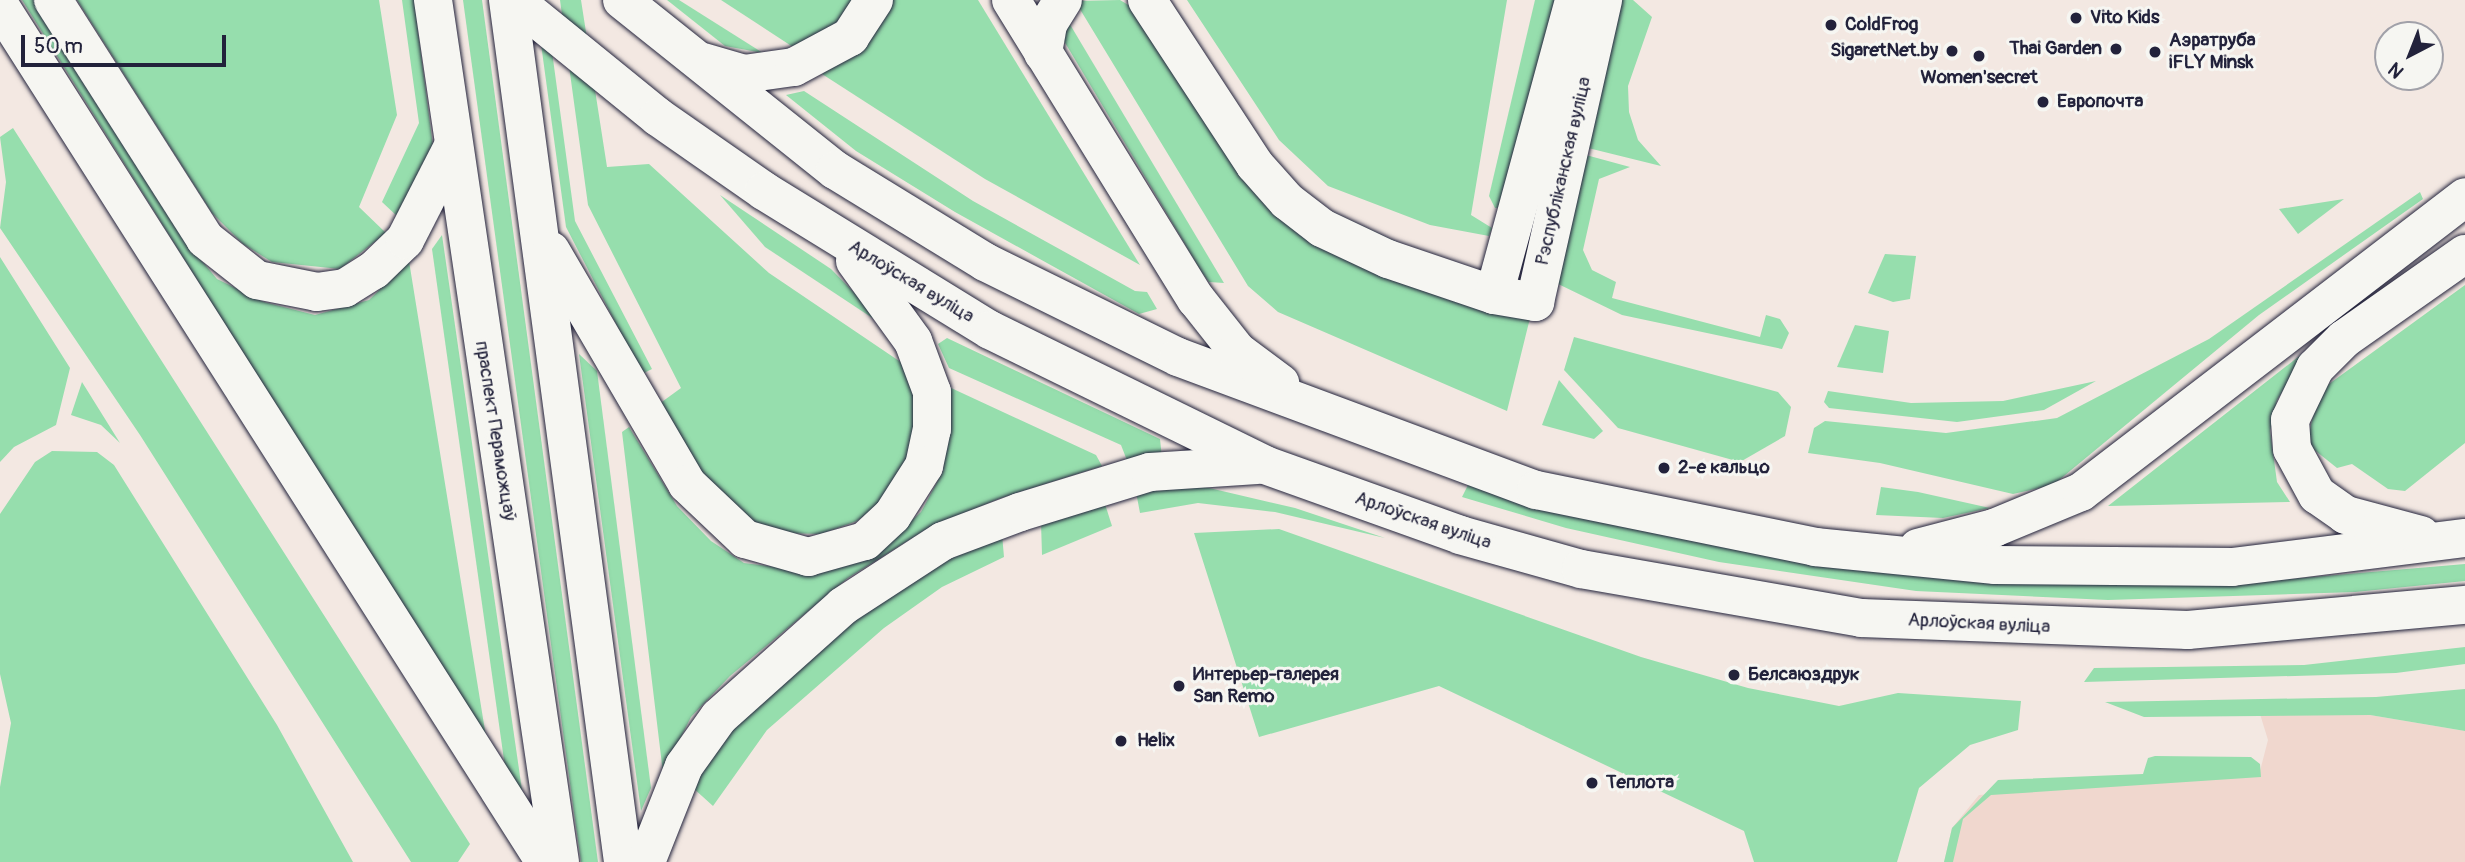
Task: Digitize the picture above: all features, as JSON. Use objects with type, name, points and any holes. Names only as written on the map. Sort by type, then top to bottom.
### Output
[{"type":"main road","points":[[53,0],[205,239],[257,280],[317,292],[345,288],[374,270],[405,240],[452,148]]},
{"type":"main road","name":"праспект Пераможцаў","points":[[433,0],[452,148],[560,862]]},
{"type":"main road","points":[[508,0],[623,862]]},
{"type":"main road","name":"Арлоўская вуліца","points":[[514,0],[658,117],[833,236],[1092,384],[1265,465],[1460,536],[1580,569],[1861,618],[2188,630],[2465,605]]},
{"type":"main road","points":[[622,0],[835,170],[985,262],[1178,357],[1355,426],[1535,490],[1885,555],[1995,565],[2232,567],[2456,539]]},
{"type":"main road","points":[[693,59],[744,74],[794,67],[850,37],[874,0]]},
{"type":"main road","points":[[1011,0],[1167,256],[1237,351],[1355,426]]},
{"type":"main road","points":[[1043,53],[1048,24],[1063,0]]},
{"type":"main road","name":"Рэспубліканская вуліца","points":[[1147,0],[1255,165],[1287,201],[1321,228],[1388,259],[1494,295],[1535,302],[1603,0]]},
{"type":"main road","name":"Рэспубліканская вуліца","points":[[1494,295],[1574,0]]},
{"type":"main road","points":[[0,6],[545,862]]},
{"type":"main road","points":[[1885,555],[1994,528],[2081,492],[2465,197]]},
{"type":"main road","points":[[541,233],[687,484],[745,540],[808,557],[865,541],[892,516],[923,466],[932,429],[932,393],[913,341],[833,236]]},
{"type":"main road","points":[[2456,539],[2346,515],[2317,495],[2292,449],[2296,400],[2344,339],[2465,254]]},
{"type":"main road","points":[[646,862],[684,766],[719,717],[843,606],[943,541],[1150,472],[1265,465]]},
{"type":"shaded area","points":[[2260,714],[2370,715],[2465,731],[2465,862],[1944,862],[1952,828],[1979,795],[2260,771],[2268,740]]},
{"type":"green space","points":[[22,0],[35,0],[187,243],[217,279],[264,302],[315,315],[369,300],[409,261],[487,743]]},
{"type":"green space","points":[[77,0],[379,0],[397,115],[359,207],[386,233],[340,269],[272,262],[243,244],[212,213]]},
{"type":"green space","points":[[402,0],[414,0],[433,146],[398,217],[382,202],[419,123]]},
{"type":"green space","points":[[463,0],[482,0],[598,862],[581,862]]},
{"type":"green space","points":[[535,0],[545,0],[575,221],[652,369],[642,374],[566,227]]},
{"type":"green space","points":[[560,0],[581,0],[607,167],[649,164],[769,273],[908,367],[917,405],[913,452],[891,496],[857,521],[821,534],[782,533],[743,521],[716,501],[659,404],[681,388],[588,205]]},
{"type":"green space","points":[[667,0],[679,0],[763,53],[725,46]]},
{"type":"green space","points":[[721,0],[853,0],[839,22],[796,49]]},
{"type":"green space","points":[[891,0],[978,0],[1140,265],[985,179],[822,74]]},
{"type":"green space","points":[[1120,0],[1135,9],[1267,181],[1533,306],[1507,411],[1278,312],[1248,286],[1075,1]]},
{"type":"green space","points":[[1187,0],[1507,0],[1471,215],[1492,228],[1489,236],[1430,225],[1328,186],[1279,140]]},
{"type":"green space","points":[[1535,0],[1555,0],[1504,207],[1495,208],[1489,196]]},
{"type":"green space","points":[[1615,0],[1633,0],[1652,17],[1628,86],[1629,112],[1638,140],[1661,166],[1584,147]]},
{"type":"green space","points":[[1062,11],[1224,283],[1209,282],[1201,271],[1061,36]]},
{"type":"green space","points":[[804,91],[973,201],[1135,291],[1147,292],[1157,309],[1139,314],[955,212],[856,151],[786,95]]},
{"type":"green space","points":[[13,128],[470,844],[458,862],[411,862],[140,435],[0,228],[6,182],[0,137]]},
{"type":"green space","points":[[1586,155],[1630,167],[1599,179],[1583,250],[1592,270],[1616,282],[1612,298],[1760,337],[1766,315],[1780,319],[1789,333],[1782,349],[1622,315],[1550,280]]},
{"type":"green space","points":[[2420,192],[2423,199],[2259,315],[2053,485],[2013,494],[1880,463],[1808,453],[1814,428],[1825,421],[1946,433],[2057,418],[2209,339]]},
{"type":"green space","points":[[720,195],[831,269],[892,331],[765,247]]},
{"type":"green space","points":[[2344,199],[2298,234],[2279,209]]},
{"type":"green space","points":[[442,235],[524,804],[505,767],[432,249]]},
{"type":"green space","points":[[1885,254],[1916,256],[1910,299],[1893,302],[1868,293]]},
{"type":"green space","points":[[0,257],[70,368],[56,425],[14,447],[0,462]]},
{"type":"green space","points":[[2465,285],[2465,443],[2405,491],[2388,489],[2352,464],[2337,468],[2307,444],[2318,392]]},
{"type":"green space","points":[[1855,325],[1889,331],[1883,373],[1837,367]]},
{"type":"green space","points":[[1574,337],[1778,392],[1791,407],[1785,436],[1740,462],[1618,428],[1564,370]]},
{"type":"green space","points":[[947,338],[1160,439],[1162,458],[1128,463],[1121,445],[949,368],[938,344]]},
{"type":"green space","points":[[2312,346],[2277,400],[2270,431],[2277,482],[2290,502],[2108,506]]},
{"type":"green space","points":[[579,354],[597,371],[651,788],[641,811]]},
{"type":"green space","points":[[1559,380],[1603,431],[1594,439],[1542,425]]},
{"type":"green space","points":[[2096,381],[2044,410],[1957,422],[1829,408],[1824,402],[1828,391],[1911,403],[2003,401]]},
{"type":"green space","points":[[82,382],[120,443],[101,425],[71,415]]},
{"type":"green space","points":[[949,387],[1096,455],[1102,466],[998,499],[925,530],[848,578],[730,676],[691,717],[663,773],[622,432],[629,427],[677,506],[711,541],[744,563],[799,570],[890,540],[921,512],[943,471]]},
{"type":"green space","points":[[52,451],[97,452],[114,465],[277,725],[353,862],[0,862],[0,787],[11,723],[0,674],[0,514],[35,462]]},
{"type":"green space","points":[[1470,481],[1574,510],[2266,581],[2465,564],[2465,581],[2355,592],[2108,600],[1916,591],[1719,562],[1566,528],[1462,497]]},
{"type":"green space","points":[[1205,487],[1295,508],[1385,538],[1275,512],[1198,503],[1140,513],[1136,492]]},
{"type":"green space","points":[[1881,487],[1990,508],[1943,518],[1876,515]]},
{"type":"green space","points":[[1105,504],[1112,526],[1042,555],[1041,523]]},
{"type":"green space","points":[[1279,529],[1641,657],[1748,688],[1839,706],[1898,693],[2021,701],[2018,730],[1970,745],[1919,788],[1897,862],[1754,862],[1744,831],[1439,686],[1259,737],[1194,533]]},
{"type":"green space","points":[[1002,534],[1004,557],[942,587],[884,628],[767,730],[713,806],[692,787],[748,708],[905,579]]},
{"type":"green space","points":[[2465,647],[2465,664],[2396,673],[2084,682],[2094,668],[2304,665]]},
{"type":"green space","points":[[2465,689],[2465,731],[2370,715],[2144,717],[2105,702],[2376,697]]},
{"type":"green space","points":[[2251,757],[2260,764],[2261,777],[1991,795],[1963,819],[1953,862],[1944,862],[1952,828],[1998,780],[2143,774],[2148,758]]},
{"type":"place","name":"Vito Kids","points":[[2076,18]]},
{"type":"place","name":"ColdFrog","points":[[1831,25]]},
{"type":"place","name":"Thai Garden","points":[[2116,49]]},
{"type":"place","name":"SigaretNet.by","points":[[1952,51]]},
{"type":"place","name":"Аэратруба iFLY Minsk","points":[[2155,52]]},
{"type":"place","name":"Women'secret","points":[[1979,56]]},
{"type":"place","name":"Европочта","points":[[2043,102]]},
{"type":"place","name":"2-е кальцо","points":[[1664,468]]},
{"type":"place","name":"Белсаюздрук","points":[[1734,675]]},
{"type":"place","name":"Интерьер-галерея San Remo","points":[[1179,686]]},
{"type":"place","name":"Helix","points":[[1121,741]]},
{"type":"place","name":"Теплота","points":[[1592,783]]}]
